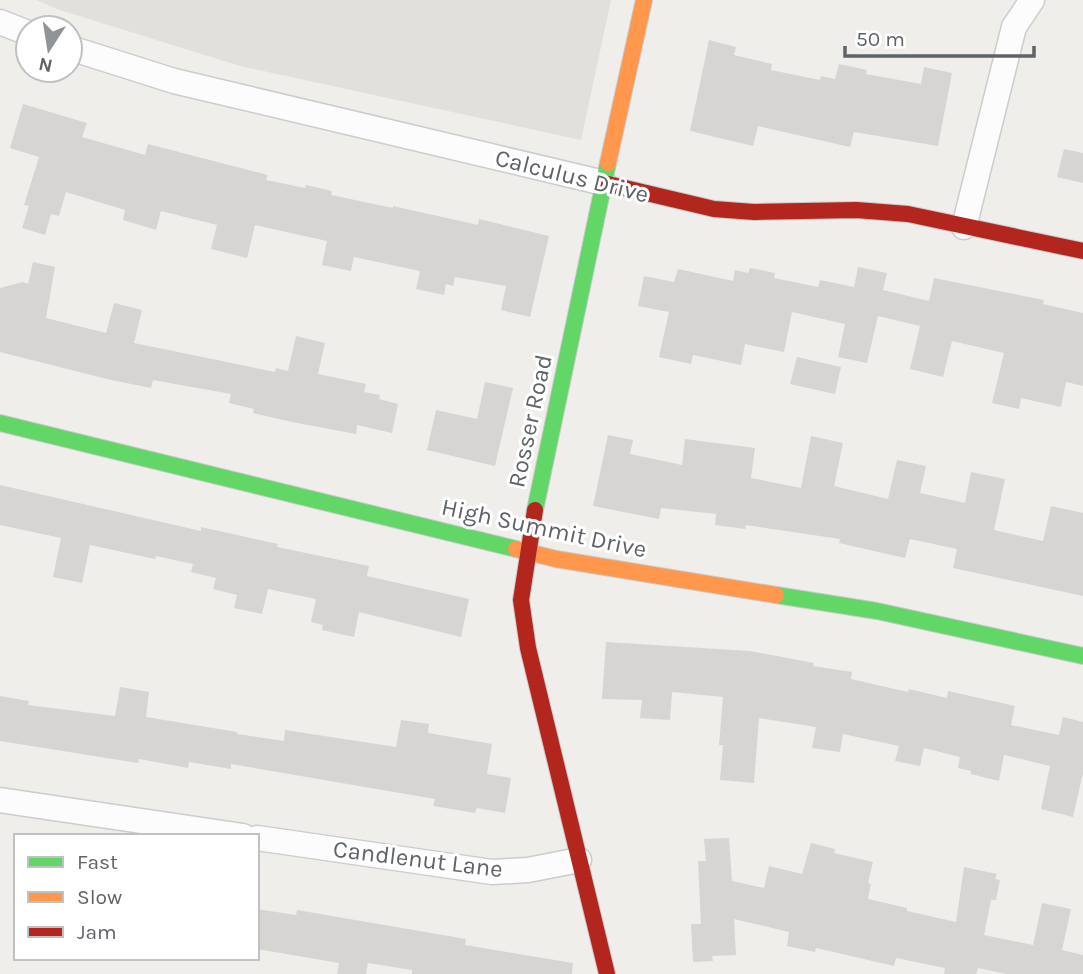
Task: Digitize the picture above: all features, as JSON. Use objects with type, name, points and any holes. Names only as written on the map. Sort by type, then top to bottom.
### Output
[{"type":"street","name":"Rosser Road","points":[[607,974],[528,648],[521,600],[527,552],[644,0]]},
{"type":"street","points":[[964,227],[1014,27],[1032,0]]},
{"type":"street","name":"Calculus Drive","points":[[84,52],[174,81],[714,209],[754,212],[856,210],[908,214],[1083,251]]},
{"type":"street","name":"High Summit Drive","points":[[0,423],[527,552],[590,565],[877,611],[1083,656]]},
{"type":"street","points":[[0,800],[230,834]]},
{"type":"street","name":"Candlenut Lane","points":[[259,838],[492,872],[528,870],[579,860]]},
{"type":"shaded area","points":[[36,0],[611,0],[581,140],[240,66],[84,17],[84,14],[60,10]]},
{"type":"building","points":[[709,40],[736,47],[734,55],[772,64],[771,70],[820,80],[821,76],[835,79],[839,64],[867,70],[866,74],[921,84],[924,67],[952,73],[938,146],[854,132],[850,147],[758,126],[753,146],[690,131]]},
{"type":"building","points":[[23,104],[87,123],[82,137],[145,155],[148,144],[268,175],[266,180],[332,191],[331,195],[478,225],[479,219],[549,236],[530,317],[501,310],[506,286],[455,277],[453,286],[446,284],[444,295],[416,289],[420,271],[354,257],[351,271],[322,265],[327,241],[255,225],[247,258],[211,249],[217,225],[161,211],[156,230],[123,220],[125,210],[66,192],[59,216],[51,214],[45,235],[22,228],[29,206],[24,205],[39,157],[10,148]]},
{"type":"building","points":[[1064,149],[1083,153],[1083,183],[1057,177]]},
{"type":"building","points":[[33,262],[55,267],[46,318],[106,333],[114,303],[142,310],[134,343],[275,372],[276,368],[288,371],[296,336],[325,343],[318,374],[366,384],[364,392],[380,395],[379,399],[398,404],[392,433],[357,425],[356,434],[292,422],[253,413],[254,409],[229,403],[231,394],[153,380],[151,388],[0,352],[0,288],[23,282],[28,284]]},
{"type":"building","points":[[858,267],[887,273],[883,290],[929,301],[934,278],[1044,300],[1043,304],[1083,313],[1083,386],[1066,382],[1061,407],[1021,398],[1019,409],[992,403],[1004,353],[952,341],[943,377],[910,369],[920,326],[878,316],[867,363],[838,357],[845,324],[792,312],[784,352],[745,344],[741,365],[693,355],[691,364],[659,357],[669,312],[638,306],[644,276],[674,282],[678,269],[733,281],[735,270],[748,273],[750,268],[775,273],[774,278],[818,287],[820,280],[854,287]]},
{"type":"building","points":[[797,357],[841,367],[835,394],[790,384]]},
{"type":"building","points":[[485,382],[513,388],[495,466],[427,450],[436,410],[477,419]]},
{"type":"building","points":[[608,435],[633,440],[630,454],[682,465],[685,439],[755,448],[751,478],[801,488],[811,436],[843,443],[834,486],[888,499],[897,460],[926,466],[920,493],[965,503],[971,472],[1005,479],[994,530],[1043,541],[1051,506],[1083,513],[1083,596],[953,568],[957,549],[910,539],[905,558],[839,543],[840,539],[746,525],[745,529],[715,525],[716,514],[661,508],[659,519],[593,506]]},
{"type":"building","points":[[0,485],[369,566],[367,576],[469,599],[461,637],[359,612],[354,637],[322,630],[323,625],[311,622],[316,599],[268,589],[262,614],[234,608],[237,595],[213,589],[216,578],[191,572],[193,564],[90,545],[82,583],[53,577],[61,538],[0,525]]},
{"type":"building","points":[[606,642],[750,651],[814,663],[813,666],[852,672],[851,679],[908,692],[909,689],[947,698],[948,691],[1015,706],[1011,725],[1059,735],[1063,717],[1083,722],[1083,773],[1073,817],[1041,809],[1050,766],[1004,755],[999,781],[958,768],[960,757],[924,748],[920,766],[895,761],[899,746],[843,734],[840,752],[812,748],[816,727],[759,718],[754,783],[720,780],[723,745],[719,745],[723,697],[672,692],[670,720],[640,718],[642,700],[602,699]]},
{"type":"building","points":[[120,687],[149,692],[146,717],[237,734],[284,741],[285,730],[396,747],[401,720],[429,724],[428,733],[492,744],[487,774],[511,778],[505,813],[477,808],[475,813],[433,806],[435,799],[231,764],[231,769],[189,762],[188,768],[139,759],[138,763],[0,741],[0,696],[29,701],[28,705],[115,716]]},
{"type":"building","points":[[729,838],[732,881],[764,888],[769,866],[802,874],[811,843],[835,849],[834,853],[873,862],[868,883],[871,884],[868,899],[956,922],[964,867],[997,874],[995,879],[1000,880],[996,900],[991,900],[984,935],[1033,945],[1042,903],[1071,909],[1062,950],[1083,955],[1083,974],[1007,974],[978,968],[976,974],[944,974],[945,968],[896,958],[894,966],[816,948],[815,952],[787,946],[789,932],[734,919],[736,955],[712,956],[713,961],[693,962],[691,924],[701,924],[698,861],[706,861],[704,839]]},
{"type":"building","points":[[259,909],[296,915],[297,910],[466,939],[465,945],[573,963],[572,974],[412,974],[412,970],[368,963],[366,974],[337,974],[339,963],[259,949]]},
{"type":"traffic: fast","points":[[535,510],[608,163]]},
{"type":"traffic: fast","points":[[0,423],[516,549]]},
{"type":"traffic: fast","points":[[776,595],[877,611],[1083,656]]},
{"type":"traffic: slow","points":[[608,163],[644,0]]},
{"type":"traffic: slow","points":[[516,549],[556,559],[776,595]]},
{"type":"traffic: jam","points":[[604,183],[714,209],[754,212],[856,210],[908,214],[1083,251]]},
{"type":"traffic: jam","points":[[535,510],[521,600],[528,648],[607,974]]}]
